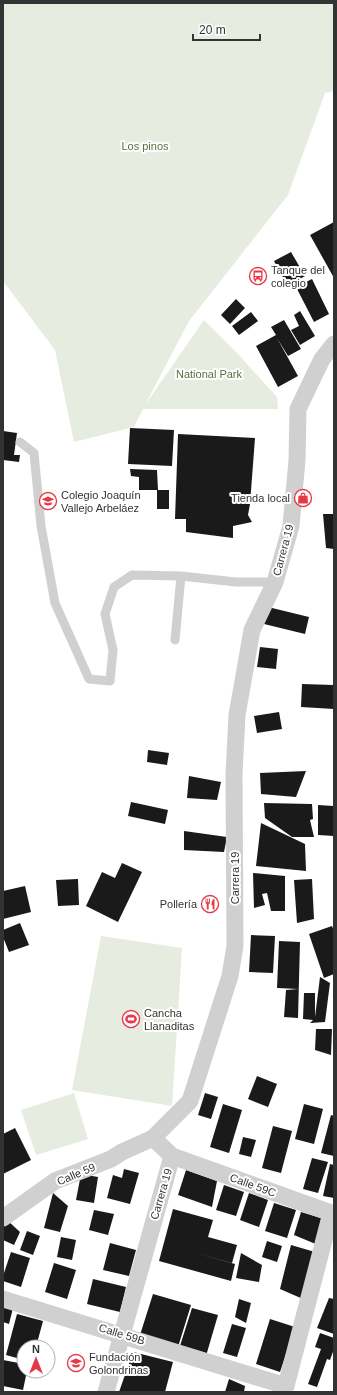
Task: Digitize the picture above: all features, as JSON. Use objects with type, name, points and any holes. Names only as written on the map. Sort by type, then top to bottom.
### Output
[{"type":"street","name":"Carrera 19","points":[[106,1392],[172,1156],[153,1138],[190,1102],[230,976],[235,946],[234,774],[237,715],[252,630],[275,582],[291,526],[297,460],[298,409],[322,359],[334,344]]},
{"type":"street","name":"Calle 59","points":[[3,1218],[55,1181],[111,1159],[122,1152],[153,1138]]},
{"type":"street","name":"Calle 59C","points":[[172,1156],[333,1213]]},
{"type":"street","points":[[284,1389],[333,1213]]},
{"type":"street","name":"Calle 59B","points":[[3,1299],[122,1334],[284,1389]]},
{"type":"lane","points":[[20,442],[34,453],[41,526],[55,603],[89,679],[110,681],[113,650],[105,614],[114,587],[132,575],[181,576],[236,582],[275,582]]},
{"type":"lane","points":[[175,640],[181,576]]},
{"type":"green space","name":"Los pinos","points":[[3,3],[334,3],[334,91],[325,93],[288,195],[189,321],[145,405],[204,320],[236,352],[277,397],[278,409],[143,409],[134,427],[74,442],[55,350],[3,281]]},
{"type":"green space","name":"Cancha Llanaditas","points":[[101,936],[182,948],[172,1106],[72,1090]]},
{"type":"green space","points":[[74,1093],[88,1139],[36,1155],[21,1110]]},
{"type":"building","points":[[334,222],[334,278],[310,235]]},
{"type":"building","points":[[291,252],[305,276],[288,286],[274,261]]},
{"type":"building","points":[[312,279],[329,314],[314,322],[296,287]]},
{"type":"building","points":[[236,299],[245,308],[230,324],[221,315]]},
{"type":"building","points":[[300,311],[315,336],[300,345],[291,330],[299,326],[294,315]]},
{"type":"building","points":[[251,312],[258,321],[239,335],[232,326]]},
{"type":"building","points":[[284,320],[301,349],[288,356],[277,338],[298,376],[278,387],[256,346],[276,335],[271,327]]},
{"type":"building","points":[[130,428],[174,430],[172,466],[128,464]]},
{"type":"building","points":[[3,431],[17,433],[14,455],[20,455],[19,462],[3,460]]},
{"type":"building","points":[[178,434],[255,438],[248,515],[252,522],[233,526],[233,538],[186,532],[186,519],[175,519]]},
{"type":"building","points":[[130,469],[157,470],[158,490],[139,490],[139,477],[131,476]]},
{"type":"building","points":[[157,490],[169,490],[169,509],[157,509]]},
{"type":"building","points":[[323,514],[334,514],[334,549],[326,548]]},
{"type":"building","points":[[268,607],[309,617],[305,634],[264,624]]},
{"type":"building","points":[[260,647],[278,649],[276,669],[257,667]]},
{"type":"building","points":[[302,684],[334,685],[334,709],[301,707]]},
{"type":"building","points":[[279,712],[282,729],[257,733],[254,716]]},
{"type":"building","points":[[148,750],[169,753],[167,765],[147,762]]},
{"type":"building","points":[[306,771],[296,797],[261,794],[260,773]]},
{"type":"building","points":[[189,776],[221,782],[217,800],[187,798]]},
{"type":"building","points":[[131,802],[168,810],[165,824],[128,816]]},
{"type":"building","points":[[264,803],[312,804],[313,819],[310,820],[314,837],[292,837],[265,818]]},
{"type":"building","points":[[318,805],[334,806],[334,836],[318,835]]},
{"type":"building","points":[[261,823],[305,844],[306,871],[256,866]]},
{"type":"building","points":[[184,831],[227,837],[224,852],[184,850]]},
{"type":"building","points":[[122,863],[142,872],[118,922],[86,906],[102,872],[115,878]]},
{"type":"building","points":[[253,873],[285,876],[285,911],[271,911],[267,893],[262,894],[265,905],[254,908]]},
{"type":"building","points":[[78,879],[79,905],[58,906],[56,880]]},
{"type":"building","points":[[312,879],[314,919],[297,923],[294,880]]},
{"type":"building","points":[[25,886],[31,912],[3,919],[3,891]]},
{"type":"building","points":[[20,923],[29,945],[9,952],[3,937],[3,930]]},
{"type":"building","points":[[332,926],[334,931],[334,974],[324,978],[309,934]]},
{"type":"building","points":[[251,935],[275,936],[273,973],[249,972]]},
{"type":"building","points":[[279,941],[300,942],[298,1018],[284,1017],[286,990],[298,989],[277,988]]},
{"type":"building","points":[[320,977],[330,983],[325,1022],[310,1023],[313,1020],[303,1019],[304,993],[315,993],[315,1017]]},
{"type":"building","points":[[316,1029],[332,1029],[331,1055],[315,1050]]},
{"type":"building","points":[[257,1076],[277,1084],[268,1107],[248,1099]]},
{"type":"building","points":[[205,1093],[218,1097],[211,1119],[198,1115]]},
{"type":"building","points":[[223,1104],[242,1110],[229,1153],[210,1147]]},
{"type":"building","points":[[304,1104],[323,1109],[314,1144],[295,1139]]},
{"type":"building","points":[[331,1115],[334,1116],[334,1156],[321,1153]]},
{"type":"building","points":[[273,1126],[292,1131],[281,1173],[262,1168]]},
{"type":"building","points":[[15,1128],[31,1160],[3,1174],[3,1134]]},
{"type":"building","points":[[243,1137],[256,1140],[251,1157],[239,1154]]},
{"type":"building","points":[[312,1158],[328,1162],[318,1193],[303,1189]]},
{"type":"building","points":[[330,1164],[334,1165],[334,1198],[323,1196]]},
{"type":"building","points":[[124,1169],[139,1173],[130,1204],[107,1198],[113,1175],[122,1178]]},
{"type":"building","points":[[186,1170],[217,1181],[212,1207],[178,1195]]},
{"type":"building","points":[[81,1174],[98,1177],[94,1203],[76,1200]]},
{"type":"building","points":[[224,1185],[244,1192],[236,1216],[216,1210]]},
{"type":"building","points":[[53,1193],[68,1206],[60,1232],[44,1228]]},
{"type":"building","points":[[249,1193],[268,1200],[259,1227],[240,1220]]},
{"type":"building","points":[[274,1203],[296,1210],[287,1238],[265,1231]]},
{"type":"building","points":[[173,1209],[213,1220],[208,1237],[237,1245],[232,1263],[192,1252],[235,1264],[231,1281],[159,1261]]},
{"type":"building","points":[[94,1210],[114,1214],[108,1235],[89,1230]]},
{"type":"building","points":[[301,1212],[324,1219],[318,1245],[294,1235]]},
{"type":"building","points":[[7,1220],[20,1232],[14,1245],[3,1240],[3,1225]]},
{"type":"building","points":[[27,1231],[40,1236],[33,1255],[20,1250]]},
{"type":"building","points":[[61,1237],[76,1240],[72,1260],[57,1257]]},
{"type":"building","points":[[267,1241],[282,1246],[277,1262],[262,1257]]},
{"type":"building","points":[[110,1243],[136,1250],[129,1276],[103,1270]]},
{"type":"building","points":[[291,1245],[315,1252],[303,1299],[280,1289]]},
{"type":"building","points":[[11,1252],[30,1258],[21,1287],[3,1281],[3,1276]]},
{"type":"building","points":[[241,1253],[262,1265],[259,1282],[236,1278]]},
{"type":"building","points":[[54,1263],[76,1270],[67,1299],[45,1292]]},
{"type":"building","points":[[93,1279],[126,1287],[120,1312],[87,1304]]},
{"type":"building","points":[[153,1294],[191,1305],[178,1347],[140,1335]]},
{"type":"building","points":[[329,1298],[334,1299],[334,1334],[317,1328]]},
{"type":"building","points":[[239,1299],[251,1303],[246,1323],[235,1317]]},
{"type":"building","points":[[3,1305],[13,1308],[9,1324],[3,1322]]},
{"type":"building","points":[[192,1308],[218,1315],[206,1356],[179,1349]]},
{"type":"building","points":[[17,1314],[43,1321],[38,1339],[16,1339],[16,1358],[6,1355]]},
{"type":"building","points":[[270,1319],[295,1327],[280,1372],[256,1364]]},
{"type":"building","points":[[232,1324],[246,1328],[237,1357],[223,1353]]},
{"type":"building","points":[[320,1333],[334,1338],[334,1349],[330,1360],[327,1359],[317,1387],[308,1384],[321,1349],[315,1347]]},
{"type":"building","points":[[133,1352],[173,1362],[165,1392],[119,1392]]},
{"type":"building","points":[[3,1360],[16,1362],[16,1379],[25,1379],[23,1390],[3,1386]]},
{"type":"building","points":[[229,1379],[245,1386],[244,1392],[225,1392]]},
{"type":"place","name":"Tanque del colegio","points":[[258,276]]},
{"type":"place","name":"Tienda local","points":[[303,498]]},
{"type":"place","name":"Colegio Joaquín Vallejo Arbeláez","points":[[48,501]]},
{"type":"place","name":"Pollería","points":[[210,904]]},
{"type":"place","name":"Cancha Llanaditas","points":[[131,1019]]},
{"type":"place","name":"Fundación Golondrinas","points":[[76,1363]]},
{"type":"park label","name":"National Park","points":[[209,374]]}]
